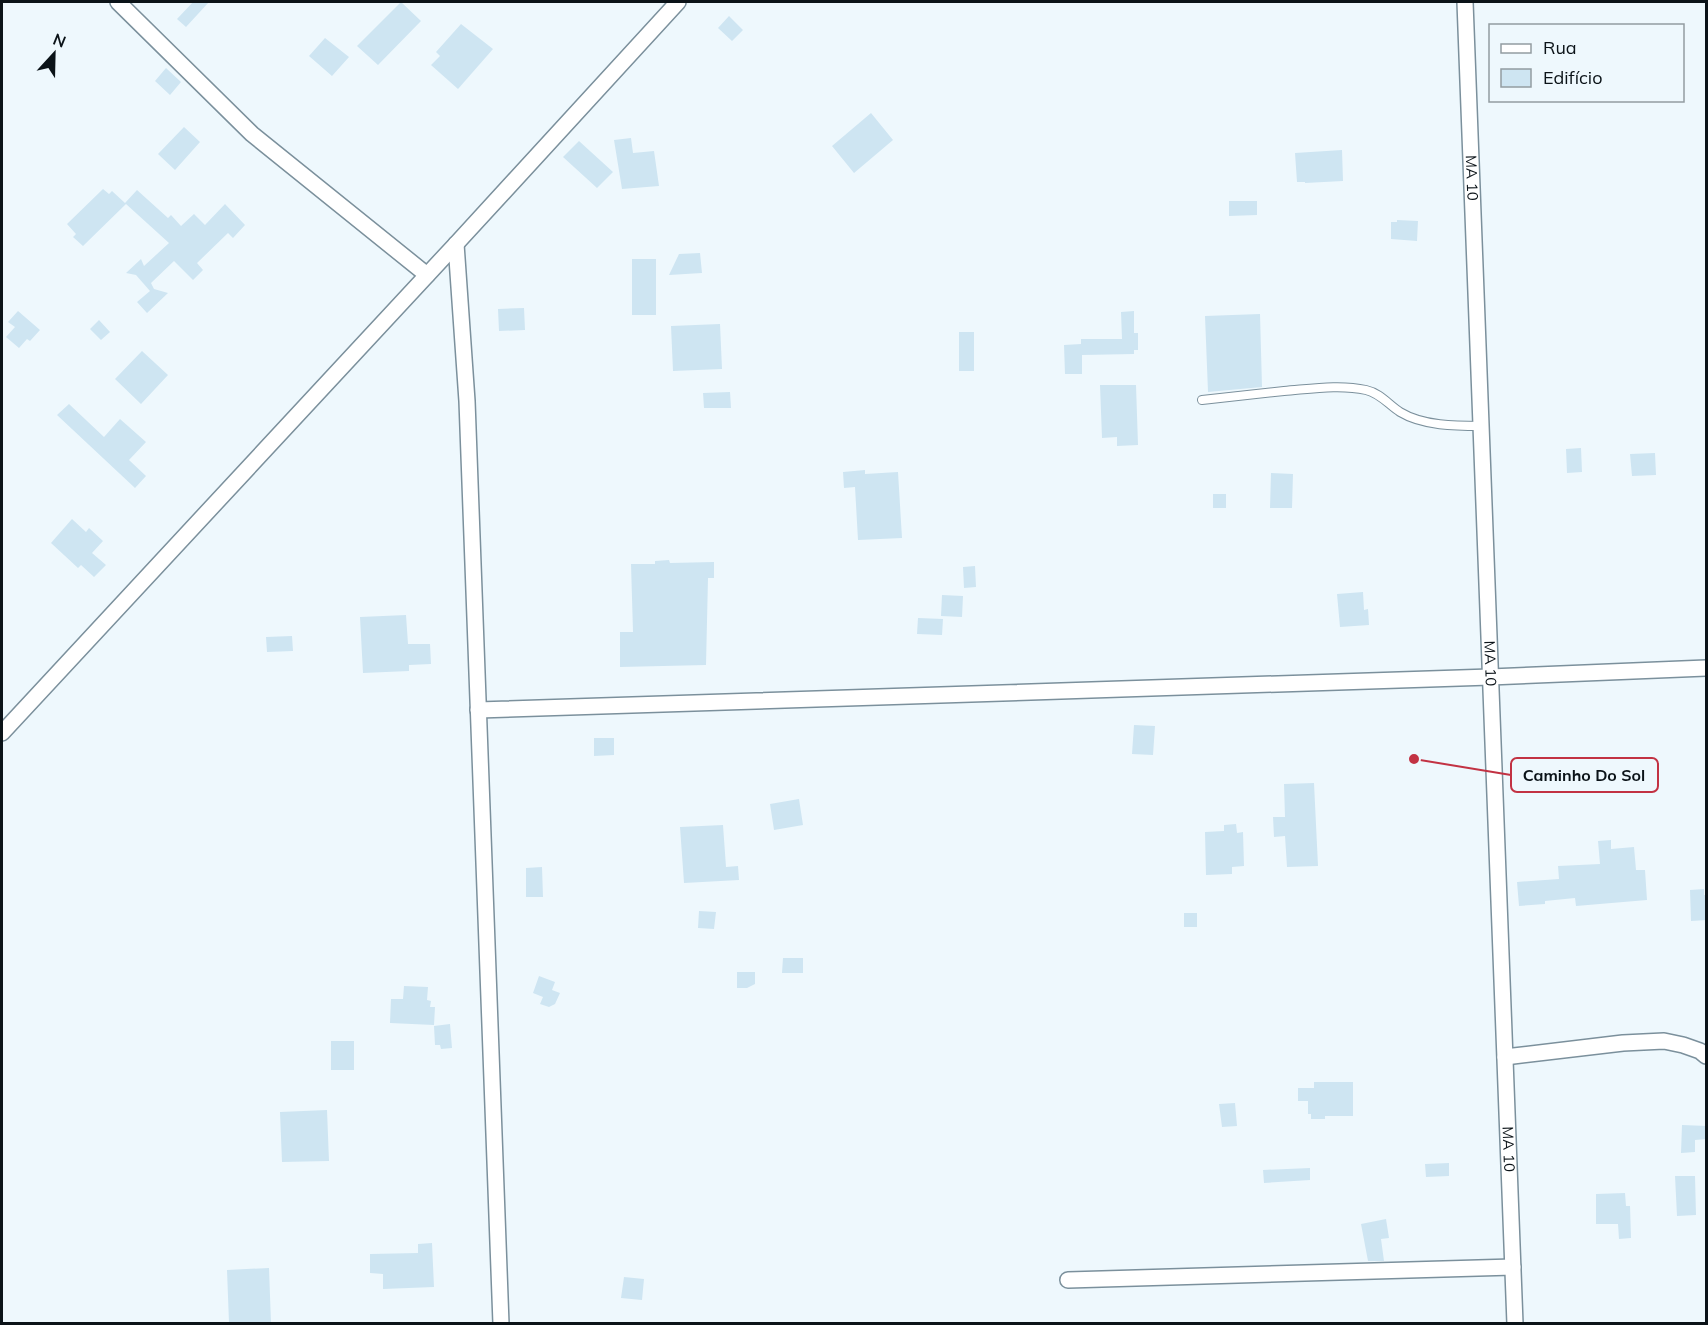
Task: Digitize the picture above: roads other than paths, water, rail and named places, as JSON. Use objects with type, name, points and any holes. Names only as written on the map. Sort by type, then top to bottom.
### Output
[{"type":"street","points":[[118,2],[252,134],[427,275]]},
{"type":"street","points":[[2,733],[678,2]]},
{"type":"street","name":"MA 10","points":[[1465,2],[1515,1323]]},
{"type":"street","points":[[456,244],[467,401],[501,1323]]},
{"type":"street","points":[[478,710],[1707,668]]},
{"type":"street","points":[[1505,1058],[1623,1043],[1664,1041],[1683,1044],[1707,1056]]},
{"type":"street","points":[[1068,1280],[1513,1267]]},
{"type":"lane","points":[[1202,400],[1318,388],[1353,388],[1376,394],[1408,417],[1426,422],[1481,426]]},
{"type":"place","name":"Caminho Do Sol","points":[[1414,759]]}]
